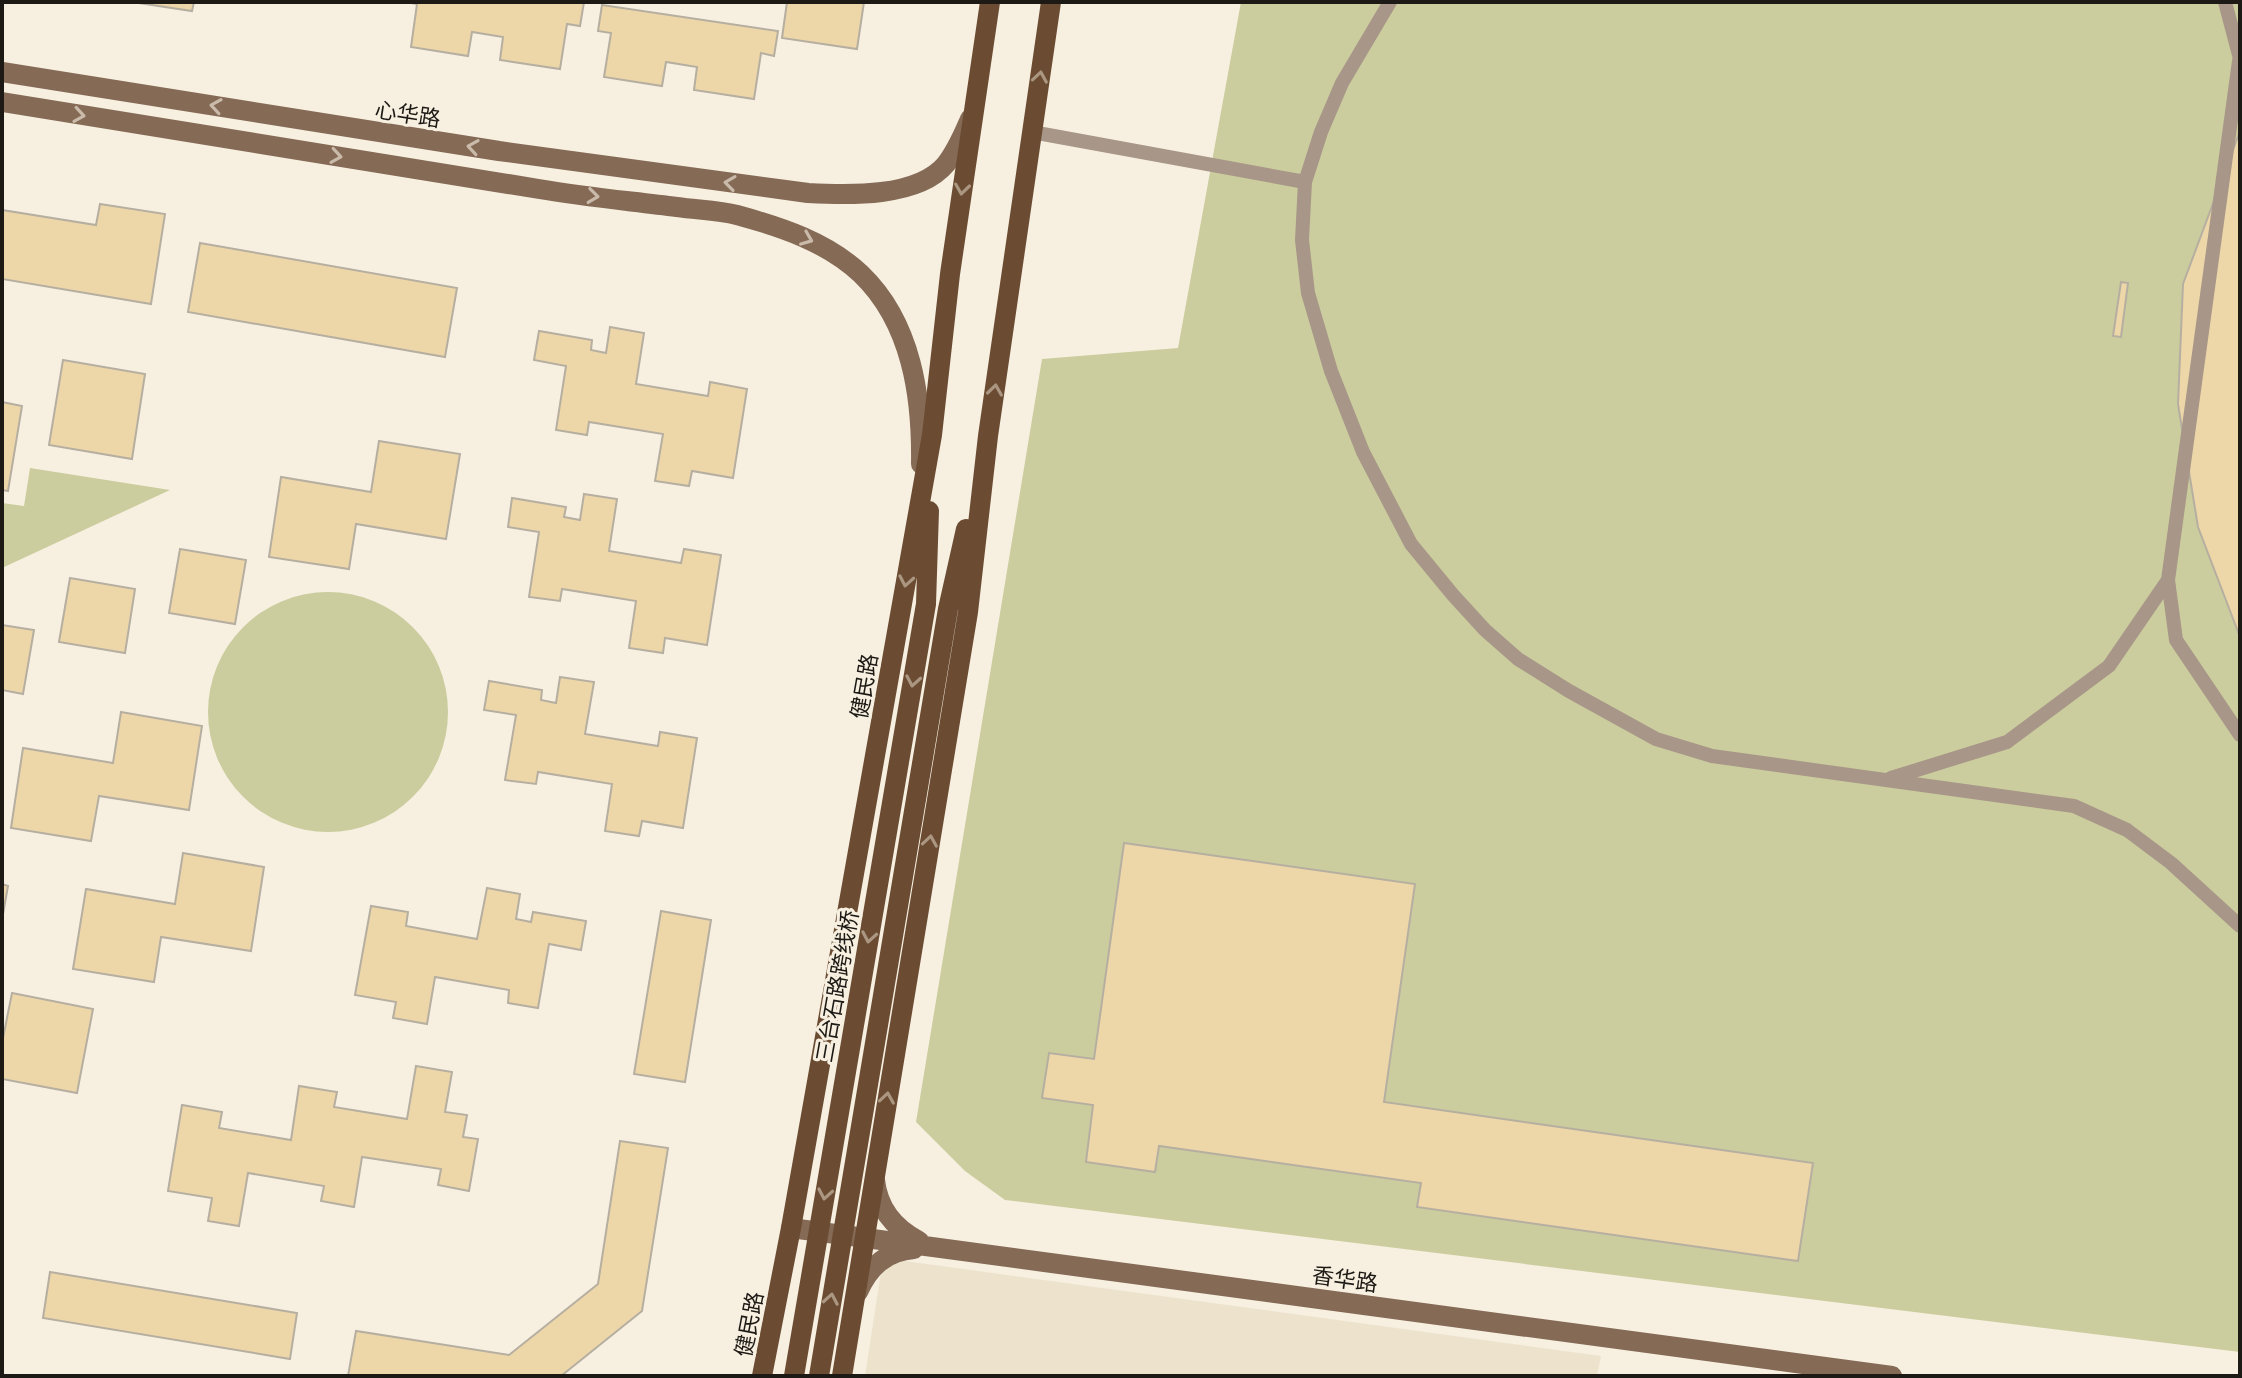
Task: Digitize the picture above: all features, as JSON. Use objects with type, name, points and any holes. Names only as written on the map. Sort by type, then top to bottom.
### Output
[{"type":"main road","name":"健民路","points":[[762,1376],[921,504],[972,112],[990,2]]},
{"type":"main road","points":[[842,1376],[968,612],[988,436],[1051,2]]},
{"type":"main road","name":"三台石路跨线桥","points":[[794,1376],[926,604],[932,435]]},
{"type":"main road","points":[[819,1376],[948,609],[988,436]]},
{"type":"street","name":"心华路","points":[[2,72],[484,149],[808,193],[845,195],[880,193],[917,184],[944,167],[958,147],[972,112]]},
{"type":"street","points":[[2,102],[550,191],[733,214],[778,227],[822,245],[861,273],[888,306],[905,344],[916,379],[921,435],[921,504]]},
{"type":"street","points":[[875,1175],[878,1196],[889,1219],[909,1236],[938,1248]]},
{"type":"street","name":"香华路","points":[[791,1228],[1892,1376]]},
{"type":"street","points":[[855,1299],[862,1282],[881,1259],[907,1250],[938,1248]]},
{"type":"lane","points":[[1390,2],[1342,83],[1321,132],[1305,182],[1302,240],[1308,293],[1331,371],[1363,452],[1411,544],[1485,630],[1518,659],[1569,691],[1656,739],[1712,756],[2074,806],[2127,830],[2171,863],[2240,926]]},
{"type":"lane","points":[[2225,2],[2239,54],[2168,580],[2176,640],[2240,735]]},
{"type":"lane","points":[[1032,132],[1305,182]]},
{"type":"lane","points":[[1886,780],[2007,742],[2109,666],[2168,580]]},
{"type":"shaded area","points":[[883,1258],[1601,1356],[1597,1376],[865,1376]]},
{"type":"green space","points":[[1241,2],[2240,2],[2240,1352],[1005,1200],[965,1171],[916,1122],[1042,359],[1178,348]]},
{"type":"green space","points":[[30,468],[170,490],[2,568],[2,503],[24,506]]},
{"type":"green space","points":[[328,592],[374,601],[395,612],[413,627],[428,645],[439,666],[448,712],[439,758],[428,779],[413,797],[395,812],[374,823],[328,832],[282,823],[261,812],[243,797],[228,779],[217,758],[208,712],[217,666],[228,645],[243,627],[261,612],[282,601]]},
{"type":"building","points":[[132,2],[194,2],[192,11]]},
{"type":"building","points":[[406,2],[584,2],[580,26],[567,24],[560,69],[500,60],[503,37],[472,32],[468,56],[411,47],[417,4]]},
{"type":"building","points":[[787,2],[864,2],[857,49],[782,38]]},
{"type":"building","points":[[602,5],[778,31],[774,56],[761,53],[754,99],[694,90],[697,67],[666,62],[662,86],[604,77],[611,33],[598,31]]},
{"type":"building","points":[[2240,131],[2240,637],[2198,527],[2178,404],[2183,284]]},
{"type":"building","points":[[2240,131],[2240,637],[2198,527],[2178,404],[2183,284]]},
{"type":"building","points":[[100,204],[165,214],[151,304],[2,279],[2,210],[96,225]]},
{"type":"building","points":[[200,243],[457,288],[445,357],[188,312]]},
{"type":"building","points":[[2121,282],[2128,283],[2121,337],[2113,336]]},
{"type":"building","points":[[610,327],[644,333],[636,384],[708,396],[710,382],[747,389],[733,478],[692,471],[689,486],[655,481],[663,434],[589,422],[587,435],[556,430],[566,366],[534,360],[539,331],[592,340],[591,350],[606,353]]},
{"type":"building","points":[[63,360],[145,374],[132,459],[49,445]]},
{"type":"building","points":[[2,402],[22,406],[8,491],[2,490]]},
{"type":"building","points":[[379,441],[460,454],[446,539],[356,524],[349,569],[269,557],[281,477],[371,492]]},
{"type":"building","points":[[584,494],[617,499],[609,551],[681,563],[684,549],[721,555],[707,645],[665,638],[663,653],[629,648],[636,601],[562,589],[560,601],[529,597],[539,532],[508,527],[512,498],[566,507],[564,517],[580,520]]},
{"type":"building","points":[[180,549],[246,560],[235,624],[169,613]]},
{"type":"building","points":[[70,578],[135,589],[125,653],[59,642]]},
{"type":"building","points":[[2,625],[34,630],[23,694],[2,690]]},
{"type":"building","points":[[560,677],[594,682],[585,734],[658,746],[660,732],[697,738],[683,828],[642,821],[639,836],[605,831],[612,784],[538,772],[536,784],[505,780],[516,715],[484,710],[489,681],[542,690],[541,700],[556,703]]},
{"type":"building","points":[[121,712],[202,726],[189,810],[99,796],[91,841],[11,828],[23,748],[113,763]]},
{"type":"building","points":[[1124,843],[1415,884],[1384,1102],[1813,1163],[1798,1261],[1417,1207],[1421,1183],[1159,1146],[1155,1172],[1086,1162],[1093,1105],[1042,1098],[1049,1053],[1094,1059]]},
{"type":"building","points":[[183,853],[264,867],[251,951],[161,937],[154,982],[73,969],[86,889],[175,904]]},
{"type":"building","points":[[2,884],[8,886],[2,920]]},
{"type":"building","points":[[487,888],[520,894],[516,919],[531,922],[533,912],[586,921],[581,950],[549,944],[538,1008],[508,1003],[509,990],[435,977],[427,1024],[393,1018],[396,1002],[355,995],[371,906],[408,912],[406,926],[477,939]]},
{"type":"building","points":[[661,911],[711,920],[685,1082],[634,1074]]},
{"type":"building","points":[[12,993],[93,1009],[77,1093],[2,1079],[2,1043]]},
{"type":"building","points":[[416,1066],[452,1072],[445,1112],[467,1115],[463,1137],[478,1139],[469,1191],[438,1185],[441,1169],[362,1157],[354,1207],[321,1201],[324,1186],[248,1173],[239,1226],[208,1221],[212,1198],[168,1191],[182,1105],[222,1112],[219,1128],[291,1140],[299,1086],[337,1092],[334,1107],[407,1119]]},
{"type":"building","points":[[620,1141],[668,1148],[642,1311],[561,1376],[348,1376],[356,1331],[509,1355],[598,1284]]},
{"type":"building","points":[[50,1272],[297,1313],[290,1359],[43,1318]]}]
